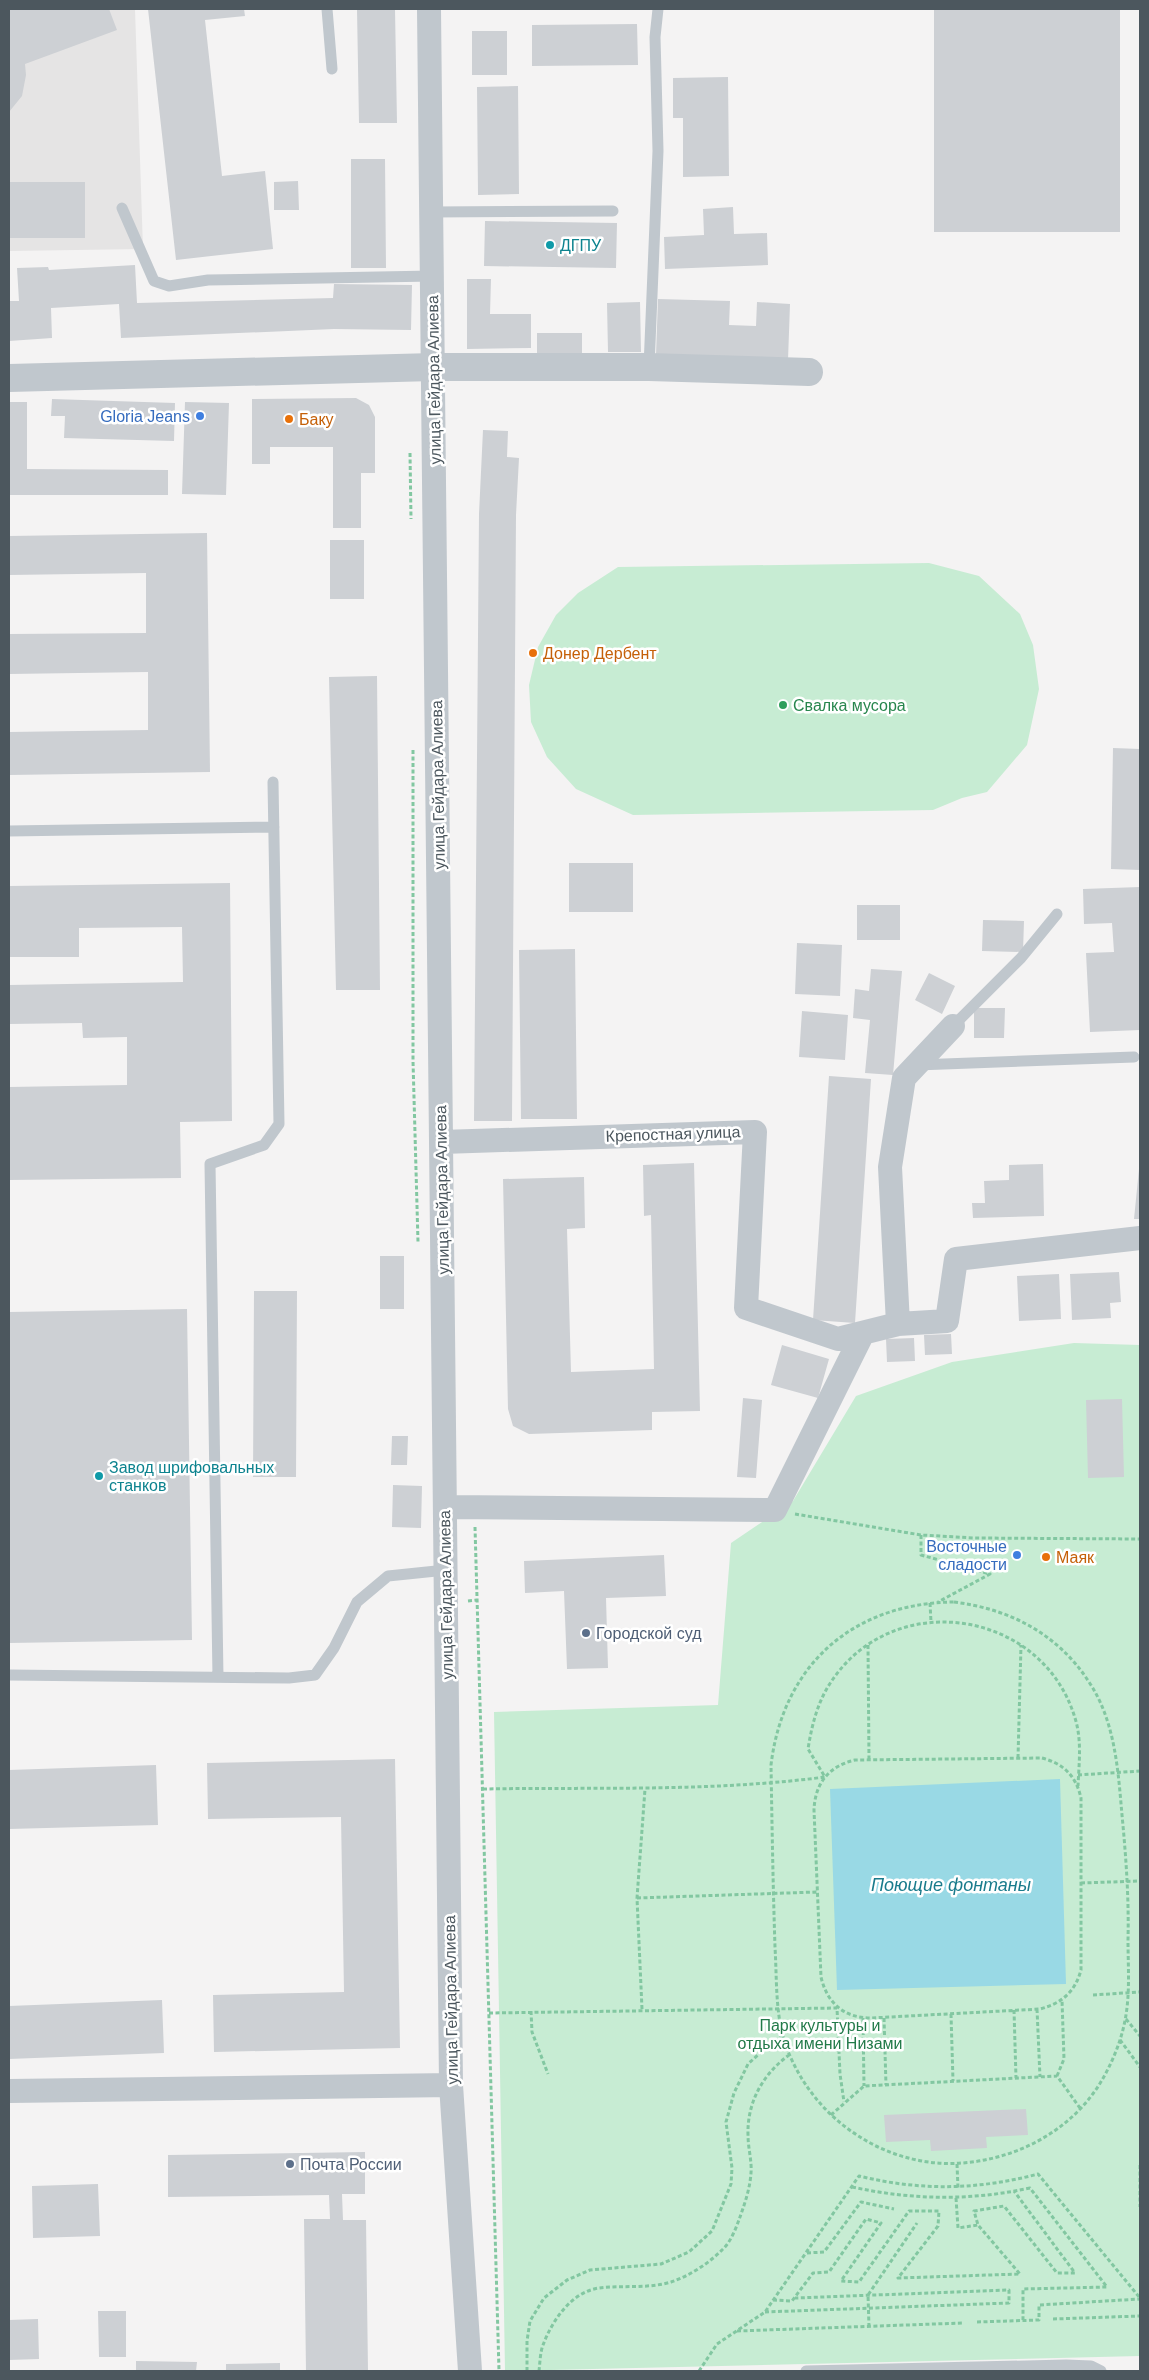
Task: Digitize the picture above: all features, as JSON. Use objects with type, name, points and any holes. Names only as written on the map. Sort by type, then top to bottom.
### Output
[{"type":"street","name":"улица Гейдара Алиева","points":[[429,9],[451,2085],[470,2371]]},
{"type":"street","points":[[9,378],[434,367],[649,367],[809,372]]},
{"type":"street","points":[[898,1324],[890,1167],[904,1078],[953,1026]]},
{"type":"street","name":"Крепостная улица","points":[[442,1142],[755,1132],[746,1308],[838,1339],[898,1324],[947,1321],[956,1259],[1140,1238]]},
{"type":"street","points":[[445,1507],[775,1510],[863,1333]]},
{"type":"street","points":[[9,2091],[451,2085]]},
{"type":"lane","points":[[327,9],[332,69]]},
{"type":"lane","points":[[649,367],[658,151],[655,37],[658,9]]},
{"type":"lane","points":[[122,208],[154,281],[169,286],[208,280],[433,276]]},
{"type":"lane","points":[[432,212],[614,211]]},
{"type":"lane","points":[[218,1677],[210,1164],[264,1145],[279,1124],[273,782]]},
{"type":"lane","points":[[9,830],[274,827]]},
{"type":"lane","points":[[953,1026],[1021,958],[1057,914]]},
{"type":"lane","points":[[916,1065],[1134,1058]]},
{"type":"lane","points":[[9,1675],[289,1678],[315,1674],[334,1648],[357,1602],[388,1576],[446,1570]]},
{"type":"lane","points":[[806,2371],[1066,2368],[1091,2366],[1101,2371]]},
{"type":"path","points":[[410,452],[411,527]]},
{"type":"path","points":[[413,743],[413,1061],[418,1251]]},
{"type":"path","points":[[475,1508],[499,2371]]},
{"type":"path","points":[[775,1510],[920,1535],[974,1538],[1140,1539]]},
{"type":"path","points":[[920,1535],[921,1554],[990,1574],[938,1602]]},
{"type":"path","points":[[446,1602],[478,1600]]},
{"type":"path","points":[[930,1603],[932,1622]]},
{"type":"path","points":[[930,1603],[977,1605],[1000,1611],[1022,1621],[1061,1648],[1086,1678],[1102,1705],[1110,1728],[1118,1773],[1129,1881],[1126,2018],[1110,2066],[1097,2088],[1064,2124],[1024,2148],[980,2161],[957,2164],[926,2162],[889,2152],[848,2130],[831,2115],[807,2087],[790,2055],[783,2036],[778,2010],[773,1894],[772,1784],[774,1742],[780,1721],[799,1680],[813,1662],[846,1632],[865,1621],[893,1610],[930,1603]]},
{"type":"path","points":[[824,1777],[808,1749],[816,1712],[834,1678],[846,1663],[868,1645],[894,1631],[932,1622],[973,1624],[993,1630],[1021,1644],[1044,1664],[1067,1698],[1075,1718],[1079,1738],[1078,1787]]},
{"type":"path","points":[[1018,1758],[1021,1644]]},
{"type":"path","points":[[868,1645],[869,1760]]},
{"type":"path","points":[[483,1789],[645,1789],[772,1784],[824,1777],[844,1762],[869,1760],[1042,1758],[1054,1761],[1072,1776],[1081,1798],[1081,1970],[1078,1982],[1062,2000],[1052,2006],[1037,2009],[862,2018],[837,2008],[829,2000],[821,1977],[815,1798],[824,1777]]},
{"type":"path","points":[[1078,1774],[1140,1771]]},
{"type":"path","points":[[642,2009],[637,1898],[645,1789]]},
{"type":"path","points":[[1081,1883],[1140,1881]]},
{"type":"path","points":[[637,1898],[817,1892]]},
{"type":"path","points":[[1092,1995],[1140,1992]]},
{"type":"path","points":[[1056,2076],[1064,2059],[1062,2000]]},
{"type":"path","points":[[489,2013],[642,2009],[778,2010],[837,2008]]},
{"type":"path","points":[[837,2008],[840,2074],[844,2102]]},
{"type":"path","points":[[1037,2009],[1040,2077]]},
{"type":"path","points":[[1014,2010],[1016,2078]]},
{"type":"path","points":[[531,2011],[532,2032],[548,2074]]},
{"type":"path","points":[[951,2014],[953,2081]]},
{"type":"path","points":[[862,2018],[864,2086]]},
{"type":"path","points":[[884,2018],[886,2084]]},
{"type":"path","points":[[1126,2018],[1140,2036]]},
{"type":"path","points":[[527,2371],[527,2341],[530,2321],[544,2298],[567,2280],[590,2270],[661,2264],[690,2252],[712,2231],[731,2184],[732,2168],[726,2122],[734,2093],[748,2064],[772,2042],[783,2036]]},
{"type":"path","points":[[1120,2040],[1140,2067]]},
{"type":"path","points":[[539,2371],[543,2346],[554,2322],[568,2304],[583,2293],[597,2288],[669,2282],[709,2262],[724,2249],[735,2229],[748,2189],[751,2172],[748,2134],[750,2110],[761,2082],[773,2067],[790,2055]]},
{"type":"path","points":[[831,2115],[864,2086],[1056,2076]]},
{"type":"path","points":[[1056,2076],[1080,2108]]},
{"type":"path","points":[[957,2164],[958,2188]]},
{"type":"path","points":[[1140,2165],[1140,2207]]},
{"type":"path","points":[[699,2371],[718,2344],[765,2312],[860,2176],[908,2186],[958,2188],[1003,2183],[1038,2174],[1140,2298]]},
{"type":"path","points":[[852,2187],[893,2195],[956,2198],[1014,2192],[1030,2188],[1107,2287],[1023,2290],[1023,2320]]},
{"type":"path","points":[[773,2300],[792,2301],[813,2273],[829,2272],[866,2219],[881,2224],[841,2281],[859,2282],[909,2210],[939,2211],[938,2226],[898,2278],[1020,2274],[978,2225],[974,2211],[1004,2206],[1057,2273],[1075,2273],[1014,2192]]},
{"type":"path","points":[[956,2198],[958,2228],[978,2225]]},
{"type":"path","points":[[806,2252],[824,2252],[861,2202],[894,2209]]},
{"type":"path","points":[[869,2326],[868,2295],[917,2223]]},
{"type":"path","points":[[765,2312],[1009,2303],[1009,2290],[795,2298]]},
{"type":"path","points":[[977,2322],[1039,2320],[1039,2305],[1140,2298]]},
{"type":"path","points":[[1053,2319],[1140,2316]]},
{"type":"path","points":[[736,2331],[964,2323]]},
{"type":"shaded area","points":[[9,9],[135,9],[143,249],[9,251]]},
{"type":"green space","name":"Свалка мусора","points":[[929,563],[979,576],[1020,614],[1033,645],[1039,689],[1027,745],[987,792],[962,798],[933,810],[633,815],[576,789],[547,757],[531,722],[529,685],[538,647],[556,615],[578,593],[618,567]]},
{"type":"green space","name":"Парк культуры и отдыха имени Низами","points":[[1074,1343],[1140,1345],[1140,2356],[505,2371],[494,1712],[718,1705],[731,1543],[793,1501],[856,1396],[952,1362]]},
{"type":"water","name":"Поющие фонтаны","points":[[1060,1779],[1066,1984],[837,1990],[830,1789]]},
{"type":"building","points":[[9,9],[109,9],[117,30],[25,64],[26,75],[22,96],[9,112]]},
{"type":"building","points":[[148,9],[244,9],[245,16],[205,20],[222,176],[265,171],[273,249],[176,260]]},
{"type":"building","points":[[357,9],[395,9],[397,123],[359,123]]},
{"type":"building","points":[[934,9],[1120,9],[1120,232],[934,232]]},
{"type":"building","points":[[637,24],[638,65],[532,66],[532,25]]},
{"type":"building","points":[[472,31],[507,31],[507,75],[472,75]]},
{"type":"building","points":[[728,77],[729,176],[683,177],[683,118],[673,118],[673,78]]},
{"type":"building","points":[[518,86],[519,194],[478,195],[477,87]]},
{"type":"building","points":[[351,159],[385,159],[386,268],[351,268]]},
{"type":"building","points":[[298,181],[299,210],[274,210],[274,182]]},
{"type":"building","points":[[9,182],[85,182],[85,238],[9,238]]},
{"type":"building","points":[[733,207],[734,234],[767,233],[768,265],[665,269],[664,237],[704,235],[703,209]]},
{"type":"building","name":"ДГПУ","points":[[485,221],[617,223],[616,268],[484,266]]},
{"type":"building","points":[[135,265],[137,303],[333,298],[334,284],[412,285],[411,330],[334,329],[121,338],[119,304],[51,308],[52,338],[9,341],[9,301],[19,301],[17,268],[48,267],[49,270]]},
{"type":"building","points":[[467,279],[491,279],[490,314],[531,314],[531,348],[467,349]]},
{"type":"building","points":[[658,299],[730,301],[729,325],[756,326],[757,302],[790,304],[788,360],[656,355]]},
{"type":"building","points":[[640,302],[641,352],[608,352],[607,303]]},
{"type":"building","points":[[537,333],[582,333],[582,356],[537,356]]},
{"type":"building","points":[[356,398],[369,405],[375,417],[375,473],[361,473],[361,528],[333,528],[333,447],[270,447],[270,464],[252,464],[252,399]]},
{"type":"building","points":[[52,399],[175,403],[174,441],[64,438],[65,416],[51,416]]},
{"type":"building","points":[[9,402],[27,402],[27,469],[168,470],[168,495],[9,495]]},
{"type":"building","points":[[185,402],[229,403],[226,495],[182,494]]},
{"type":"building","points":[[483,430],[508,431],[507,457],[519,458],[516,515],[512,1121],[474,1121],[479,514]]},
{"type":"building","points":[[207,533],[210,772],[9,775],[9,732],[148,730],[148,672],[9,674],[9,634],[146,633],[146,573],[9,575],[9,536]]},
{"type":"building","points":[[330,540],[364,540],[364,599],[330,599]]},
{"type":"building","points":[[377,676],[380,990],[336,990],[329,677]]},
{"type":"building","points":[[1113,748],[1140,749],[1140,870],[1111,869]]},
{"type":"building","points":[[569,863],[633,863],[633,912],[569,912]]},
{"type":"building","points":[[230,883],[232,1121],[180,1122],[181,1178],[9,1180],[9,1087],[127,1085],[127,1037],[83,1038],[82,1023],[9,1024],[9,985],[183,982],[182,927],[79,928],[79,957],[9,957],[9,886]]},
{"type":"building","points":[[1140,887],[1140,1030],[1090,1032],[1086,953],[1114,952],[1112,923],[1084,924],[1083,889]]},
{"type":"building","points":[[857,905],[900,905],[900,940],[857,940]]},
{"type":"building","points":[[983,920],[1024,921],[1023,952],[982,951]]},
{"type":"building","points":[[797,943],[842,945],[840,996],[795,994]]},
{"type":"building","points":[[575,949],[577,1119],[521,1119],[519,950]]},
{"type":"building","points":[[871,969],[902,971],[893,1075],[865,1073],[870,1020],[853,1018],[855,989],[869,991]]},
{"type":"building","points":[[929,973],[955,986],[942,1014],[915,1000]]},
{"type":"building","points":[[974,1008],[1005,1008],[1004,1038],[974,1038]]},
{"type":"building","points":[[802,1011],[848,1015],[845,1060],[799,1057]]},
{"type":"building","points":[[829,1076],[871,1079],[855,1323],[813,1320]]},
{"type":"building","points":[[694,1163],[700,1411],[652,1412],[652,1430],[529,1434],[513,1426],[508,1409],[503,1179],[584,1177],[585,1228],[567,1229],[571,1372],[654,1369],[651,1215],[644,1216],[643,1165]]},
{"type":"building","points":[[1043,1164],[1044,1216],[973,1218],[972,1203],[985,1203],[984,1181],[1009,1180],[1009,1165]]},
{"type":"building","points":[[1139,1169],[1140,1219],[1134,1219]]},
{"type":"building","points":[[380,1256],[404,1256],[404,1309],[380,1309]]},
{"type":"building","points":[[1119,1272],[1121,1302],[1110,1303],[1111,1318],[1072,1320],[1070,1274]]},
{"type":"building","points":[[1059,1274],[1061,1319],[1019,1321],[1017,1276]]},
{"type":"building","points":[[254,1291],[297,1291],[296,1477],[253,1477]]},
{"type":"building","name":"Завод шрифовальных станков","points":[[187,1309],[192,1640],[9,1643],[9,1312]]},
{"type":"building","points":[[951,1334],[952,1354],[925,1355],[924,1335]]},
{"type":"building","points":[[914,1338],[915,1361],[887,1362],[886,1339]]},
{"type":"building","points":[[782,1345],[829,1359],[818,1398],[771,1385]]},
{"type":"building","points":[[743,1398],[762,1400],[756,1478],[737,1477]]},
{"type":"building","points":[[1122,1399],[1124,1477],[1088,1478],[1086,1400]]},
{"type":"building","points":[[392,1436],[408,1436],[407,1465],[391,1465]]},
{"type":"building","points":[[393,1485],[422,1486],[421,1528],[392,1527]]},
{"type":"building","name":"Городской суд","points":[[664,1555],[666,1596],[606,1598],[608,1668],[567,1669],[564,1591],[525,1593],[524,1561]]},
{"type":"building","points":[[395,1759],[400,2048],[214,2052],[213,1995],[344,1992],[341,1817],[208,1819],[207,1763]]},
{"type":"building","points":[[156,1765],[158,1825],[9,1829],[9,1770]]},
{"type":"building","points":[[162,2000],[164,2053],[9,2059],[9,2006]]},
{"type":"building","points":[[1026,2109],[1028,2135],[986,2137],[987,2148],[931,2151],[930,2140],[886,2142],[884,2115]]},
{"type":"building","points":[[365,2152],[365,2194],[342,2194],[343,2220],[366,2220],[368,2371],[306,2371],[304,2219],[330,2219],[329,2195],[168,2197],[168,2155]]},
{"type":"building","points":[[98,2184],[100,2236],[33,2238],[32,2186]]},
{"type":"building","points":[[98,2311],[126,2311],[126,2357],[99,2357]]},
{"type":"building","points":[[38,2319],[39,2359],[9,2360],[9,2320]]},
{"type":"building","points":[[136,2361],[197,2362],[196,2371],[136,2371]]},
{"type":"building","points":[[280,2363],[280,2371],[226,2371],[226,2364]]},
{"type":"place","name":"ДГПУ","points":[[550,245]]},
{"type":"place","name":"Gloria Jeans","points":[[200,416]]},
{"type":"place","name":"Баку","points":[[289,419]]},
{"type":"place","name":"Донер Дербент","points":[[533,653]]},
{"type":"place","name":"Свалка мусора","points":[[783,705]]},
{"type":"place","name":"Завод шрифовальных станков","points":[[99,1476]]},
{"type":"place","name":"Восточные сладости","points":[[1017,1555]]},
{"type":"place","name":"Маяк","points":[[1046,1557]]},
{"type":"place","name":"Городской суд","points":[[586,1633]]},
{"type":"place","name":"Почта России","points":[[290,2164]]}]
